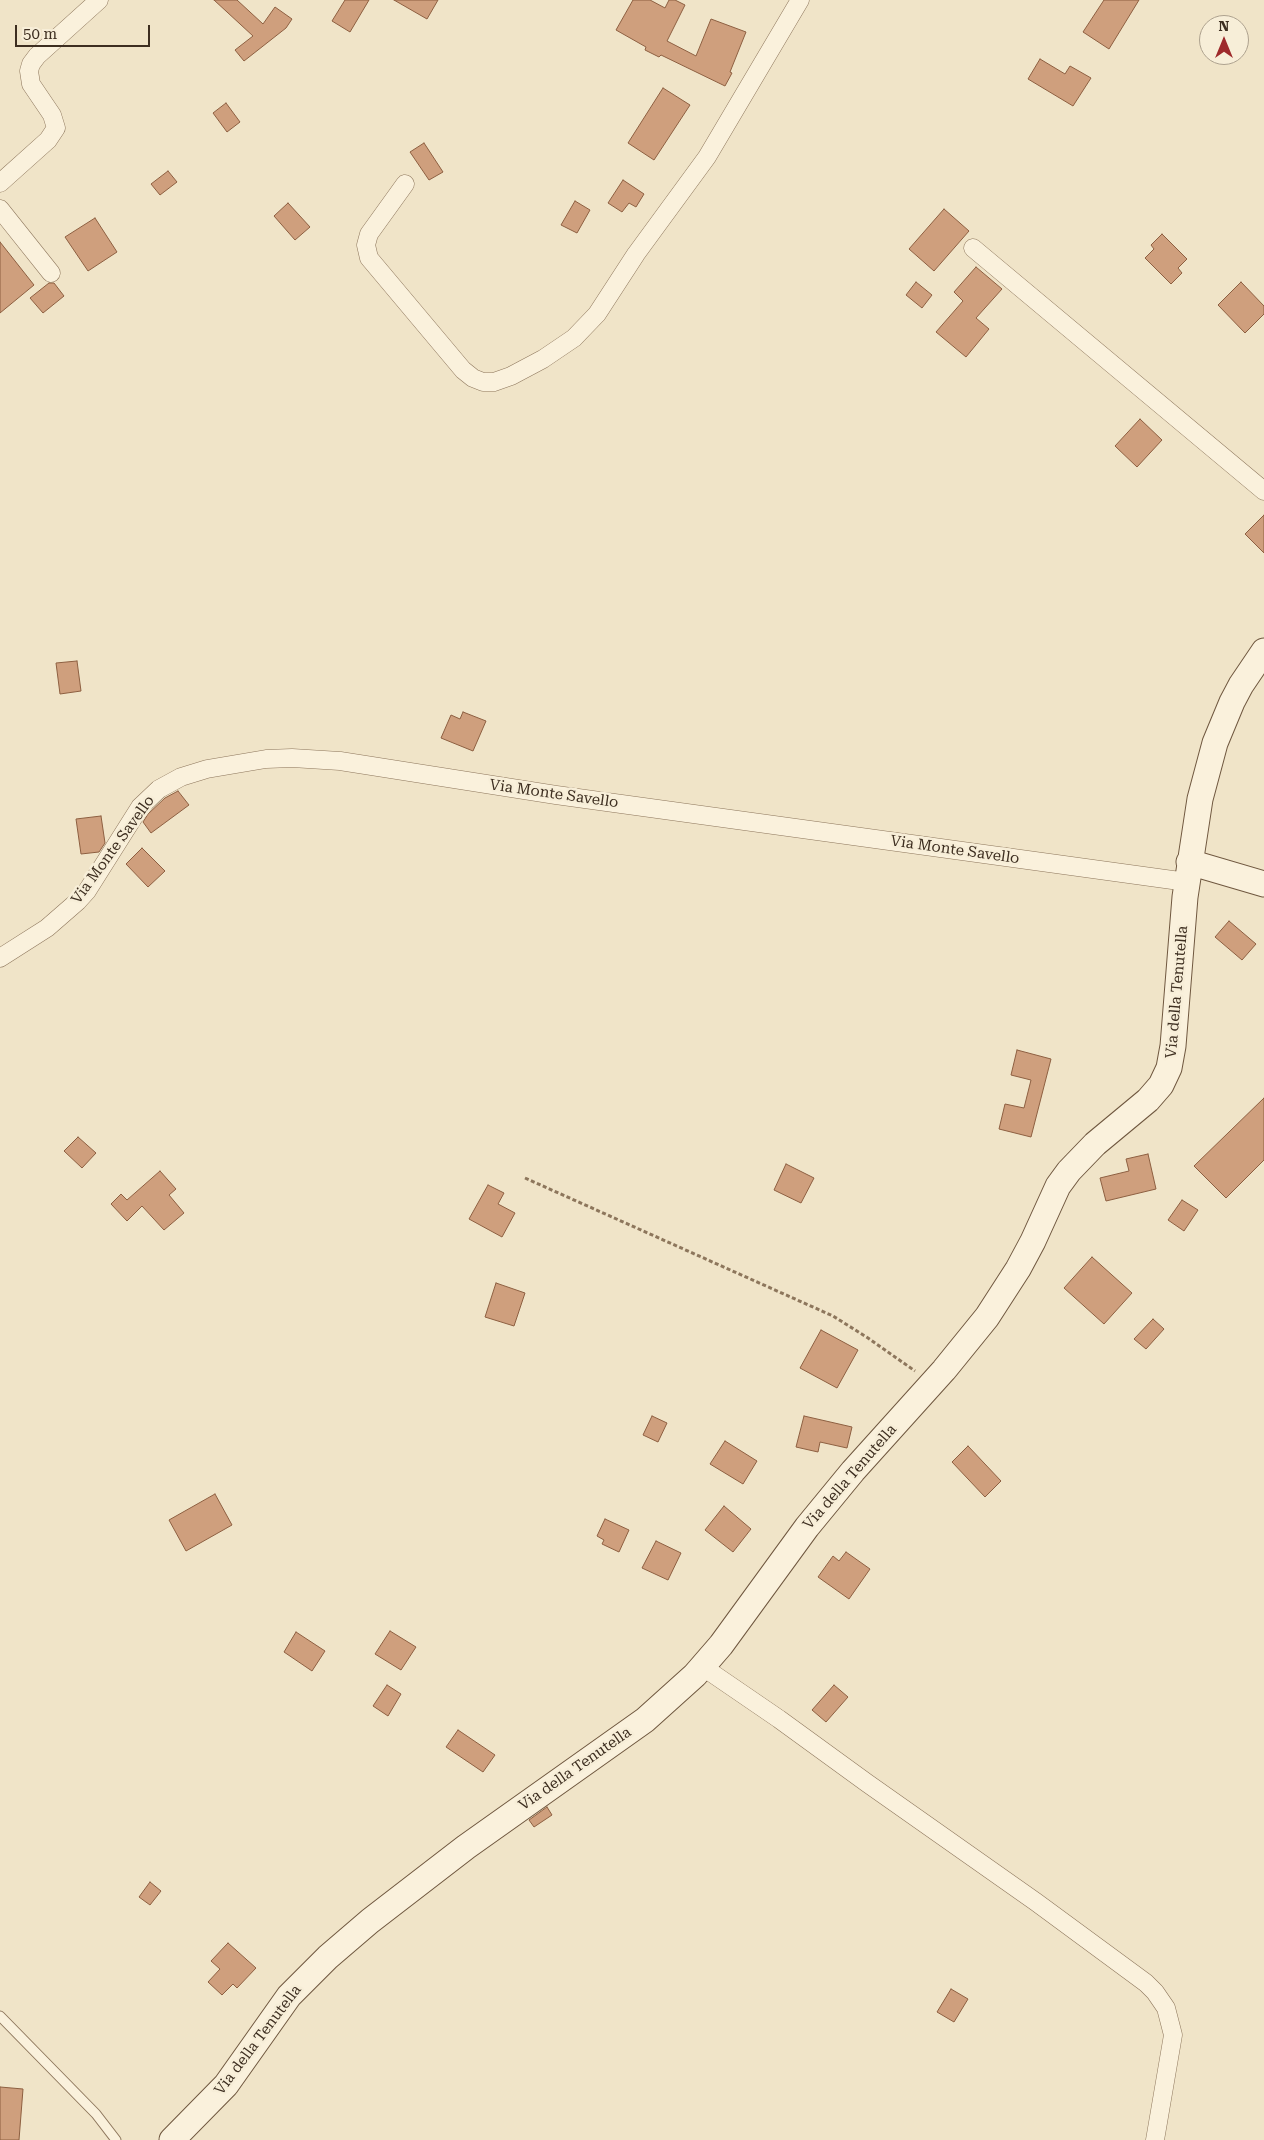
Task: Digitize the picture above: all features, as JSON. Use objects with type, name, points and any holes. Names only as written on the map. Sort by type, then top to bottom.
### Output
[{"type":"street","points":[[0,183],[48,140],[56,128],[52,115],[31,84],[29,71],[31,64],[37,56],[99,0]]},
{"type":"street","points":[[405,184],[369,234],[366,245],[370,261],[447,354],[473,378],[489,382],[517,373],[543,359],[574,338],[597,314],[636,254],[716,142],[800,0]]},
{"type":"street","points":[[0,208],[51,274]]},
{"type":"street","points":[[972,248],[1264,492]]},
{"type":"street","name":"Via della Tenutella","points":[[172,2140],[226,2085],[289,1996],[328,1957],[370,1921],[460,1851],[646,1720],[703,1667],[806,1527],[972,1337],[1004,1292],[1033,1241],[1058,1186],[1069,1171],[1095,1144],[1148,1100],[1166,1075],[1171,1062],[1188,872],[1200,799],[1217,736],[1240,685],[1264,651]]},
{"type":"street","name":"Via Monte Savello","points":[[0,958],[48,928],[78,901],[87,891],[140,807],[159,789],[180,777],[206,769],[266,758],[340,761],[556,795],[1188,872]]},
{"type":"street","points":[[1188,872],[1264,884]]},
{"type":"street","points":[[703,1667],[779,1719],[1150,1986],[1166,2008],[1173,2035],[1155,2140]]},
{"type":"lane","points":[[0,2016],[96,2114],[116,2140]]},
{"type":"path","points":[[525,1178],[833,1316],[868,1338],[932,1384]]},
{"type":"building","points":[[214,0],[237,0],[263,24],[275,7],[292,19],[286,28],[244,61],[235,50],[253,36]]},
{"type":"building","points":[[345,0],[369,0],[350,32],[332,21]]},
{"type":"building","points":[[394,0],[438,0],[427,19]]},
{"type":"building","points":[[633,0],[650,0],[665,8],[669,0],[675,0],[685,5],[667,41],[696,56],[711,19],[746,32],[730,72],[732,73],[725,86],[661,55],[659,57],[645,50],[646,47],[616,30]]},
{"type":"building","points":[[1104,0],[1139,0],[1109,49],[1083,32]]},
{"type":"building","points":[[1040,59],[1065,74],[1070,66],[1091,78],[1073,106],[1028,79]]},
{"type":"building","points":[[663,88],[690,105],[654,160],[628,143]]},
{"type":"building","points":[[226,103],[240,122],[227,132],[213,113]]},
{"type":"building","points":[[424,143],[443,172],[429,180],[410,152]]},
{"type":"building","points":[[168,171],[177,182],[160,195],[151,184]]},
{"type":"building","points":[[623,180],[644,194],[636,207],[629,203],[622,212],[608,203]]},
{"type":"building","points":[[575,201],[590,210],[577,233],[561,225]]},
{"type":"building","points":[[288,203],[310,227],[295,240],[274,216]]},
{"type":"building","points":[[944,209],[969,231],[934,271],[909,249]]},
{"type":"building","points":[[95,218],[117,252],[88,271],[65,237]]},
{"type":"building","points":[[1162,234],[1187,259],[1178,268],[1182,273],[1171,284],[1145,258],[1154,249],[1151,245]]},
{"type":"building","points":[[0,242],[34,285],[0,313]]},
{"type":"building","points":[[976,267],[1002,289],[976,318],[989,329],[966,357],[936,332],[963,301],[954,292]]},
{"type":"building","points":[[916,282],[932,295],[922,308],[906,295]]},
{"type":"building","points":[[1241,282],[1264,306],[1264,314],[1245,333],[1218,305]]},
{"type":"building","points":[[49,283],[54,283],[64,296],[43,313],[30,298]]},
{"type":"building","points":[[1140,419],[1162,440],[1137,467],[1115,446]]},
{"type":"building","points":[[1264,515],[1264,553],[1245,534]]},
{"type":"building","points":[[77,661],[81,691],[60,694],[56,663]]},
{"type":"building","points":[[463,712],[486,721],[473,751],[441,738],[451,715],[460,719]]},
{"type":"building","points":[[178,791],[189,805],[151,833],[143,822],[148,814],[165,798]]},
{"type":"building","points":[[101,816],[105,843],[99,852],[81,854],[76,819]]},
{"type":"building","points":[[142,848],[165,871],[148,887],[126,864]]},
{"type":"building","points":[[1229,921],[1256,944],[1242,960],[1215,937]]},
{"type":"building","points":[[1017,1050],[1051,1059],[1031,1137],[999,1129],[1005,1104],[1024,1108],[1031,1080],[1011,1075]]},
{"type":"building","points":[[1264,1098],[1264,1160],[1226,1198],[1194,1166]]},
{"type":"building","points":[[78,1137],[96,1153],[82,1168],[64,1151]]},
{"type":"building","points":[[1148,1154],[1156,1189],[1106,1201],[1100,1178],[1129,1171],[1126,1159]]},
{"type":"building","points":[[786,1164],[814,1178],[801,1203],[774,1190]]},
{"type":"building","points":[[160,1171],[176,1189],[169,1195],[184,1213],[164,1230],[142,1206],[127,1221],[111,1204],[121,1194],[127,1200]]},
{"type":"building","points":[[488,1185],[504,1193],[498,1204],[515,1213],[502,1237],[469,1219]]},
{"type":"building","points":[[1182,1200],[1198,1210],[1184,1231],[1168,1220]]},
{"type":"building","points":[[1092,1257],[1132,1293],[1104,1324],[1064,1288]]},
{"type":"building","points":[[496,1283],[525,1293],[514,1326],[485,1317]]},
{"type":"building","points":[[1153,1319],[1164,1329],[1146,1349],[1134,1339]]},
{"type":"building","points":[[821,1330],[858,1350],[837,1388],[800,1368]]},
{"type":"building","points":[[652,1416],[667,1423],[658,1442],[643,1435]]},
{"type":"building","points":[[804,1416],[852,1427],[847,1448],[820,1442],[818,1452],[796,1447]]},
{"type":"building","points":[[725,1441],[757,1461],[743,1484],[710,1464]]},
{"type":"building","points":[[968,1446],[1001,1481],[985,1497],[952,1462]]},
{"type":"building","points":[[215,1494],[232,1525],[186,1551],[169,1520]]},
{"type":"building","points":[[724,1506],[751,1529],[733,1552],[705,1530]]},
{"type":"building","points":[[605,1519],[629,1530],[619,1552],[602,1544],[604,1540],[597,1536]]},
{"type":"building","points":[[656,1541],[681,1553],[668,1580],[642,1568]]},
{"type":"building","points":[[846,1552],[870,1569],[849,1599],[818,1577],[833,1556],[839,1561]]},
{"type":"building","points":[[390,1631],[416,1647],[401,1670],[375,1654]]},
{"type":"building","points":[[296,1632],[325,1651],[312,1671],[284,1652]]},
{"type":"building","points":[[387,1685],[401,1694],[388,1716],[373,1706]]},
{"type":"building","points":[[834,1685],[848,1697],[826,1722],[812,1710]]},
{"type":"building","points":[[458,1730],[495,1755],[483,1772],[446,1747]]},
{"type":"building","points":[[547,1807],[552,1815],[534,1827],[529,1820]]},
{"type":"building","points":[[150,1882],[161,1891],[150,1905],[139,1897]]},
{"type":"building","points":[[228,1943],[256,1968],[237,1988],[233,1984],[222,1995],[208,1982],[220,1969],[211,1961]]},
{"type":"building","points":[[951,1989],[968,1999],[954,2022],[937,2012]]},
{"type":"building","points":[[0,2087],[23,2089],[19,2140],[0,2140]]}]
